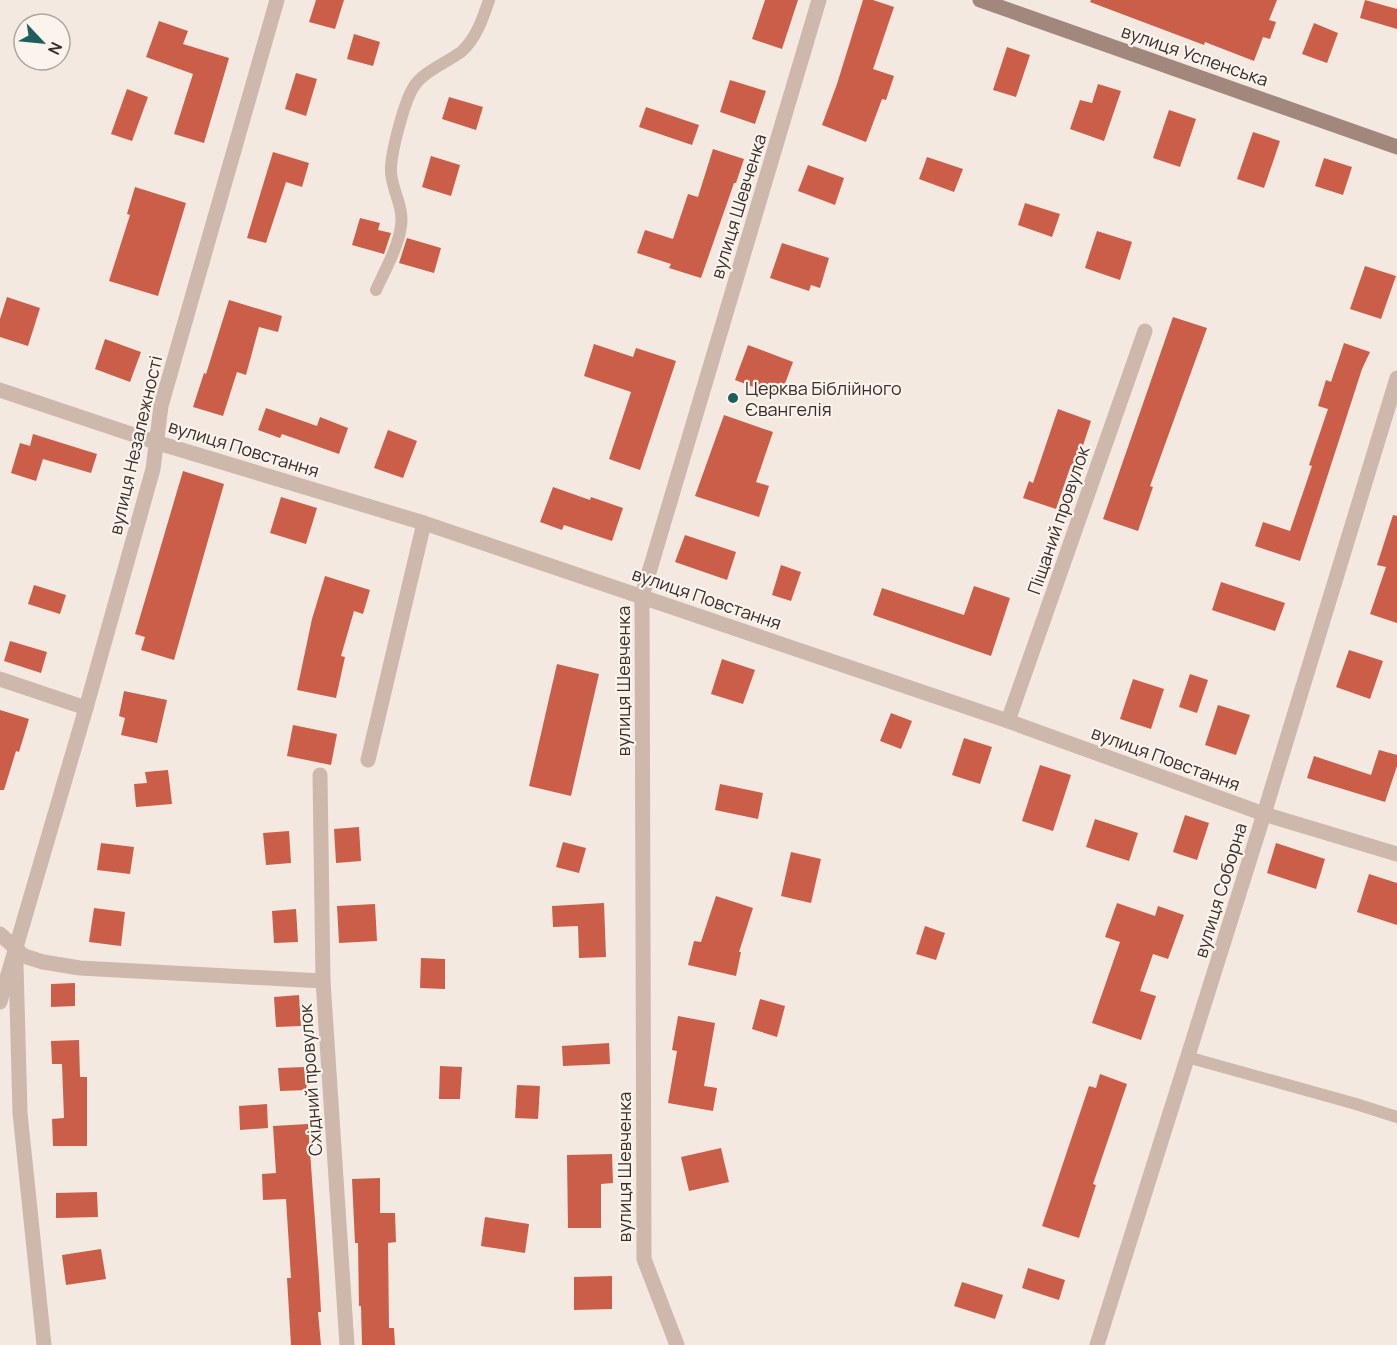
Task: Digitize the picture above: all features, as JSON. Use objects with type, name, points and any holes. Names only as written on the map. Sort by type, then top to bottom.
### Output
[{"type":"street","name":"вулиця Незалежності","points":[[0,1002],[153,469],[160,406],[277,0]]},
{"type":"street","name":"вулиця Шевченка","points":[[677,1345],[644,1259],[642,596],[819,0]]},
{"type":"street","name":"вулиця Успенська","points":[[981,0],[1397,147]]},
{"type":"street","name":"Піщаний провулок","points":[[1008,722],[1145,331]]},
{"type":"street","name":"вулиця Соборна","points":[[1097,1345],[1264,814],[1397,378]]},
{"type":"street","name":"вулиця Повстання","points":[[0,390],[155,442],[424,523],[1008,722],[1264,814],[1397,854]]},
{"type":"street","points":[[368,760],[424,523]]},
{"type":"street","points":[[0,679],[86,708]]},
{"type":"street","points":[[320,775],[323,981]]},
{"type":"street","name":"Східний провулок","points":[[0,933],[24,956],[43,962],[80,968],[323,981],[348,1345]]},
{"type":"street","points":[[15,946],[20,1113],[44,1345]]},
{"type":"lane","points":[[376,290],[390,260],[401,226],[402,207],[391,173],[392,151],[413,88],[420,80],[462,51],[473,39],[489,0]]},
{"type":"lane","points":[[1187,1057],[1397,1117]]},
{"type":"building","points":[[316,0],[344,0],[335,29],[309,22]]},
{"type":"building","points":[[765,0],[798,0],[782,49],[752,39]]},
{"type":"building","points":[[863,0],[873,0],[894,7],[873,69],[894,76],[886,100],[882,99],[866,142],[822,125]]},
{"type":"building","points":[[1091,0],[1277,0],[1269,20],[1276,22],[1270,39],[1263,37],[1254,61],[1205,42],[1204,45],[1090,2]]},
{"type":"building","points":[[1365,0],[1397,9],[1397,29],[1360,18]]},
{"type":"building","points":[[159,21],[188,31],[183,44],[229,58],[204,143],[174,134],[193,74],[146,57]]},
{"type":"building","points":[[1314,23],[1338,33],[1327,63],[1302,54]]},
{"type":"building","points":[[354,34],[380,42],[373,66],[347,59]]},
{"type":"building","points":[[1007,47],[1030,55],[1016,97],[993,90]]},
{"type":"building","points":[[296,73],[317,79],[306,116],[285,109]]},
{"type":"building","points":[[730,80],[766,91],[755,124],[720,112]]},
{"type":"building","points":[[1098,84],[1121,91],[1104,141],[1070,129],[1080,100],[1092,103]]},
{"type":"building","points":[[127,89],[148,97],[132,141],[111,134]]},
{"type":"building","points":[[449,97],[483,107],[476,130],[442,119]]},
{"type":"building","points":[[646,107],[699,125],[692,145],[639,127]]},
{"type":"building","points":[[1169,110],[1196,119],[1180,167],[1153,158]]},
{"type":"building","points":[[1253,132],[1280,141],[1264,188],[1237,179]]},
{"type":"building","points":[[713,149],[744,159],[701,278],[669,268],[671,264],[637,253],[645,230],[673,239],[688,194],[698,197]]},
{"type":"building","points":[[273,152],[309,163],[302,187],[286,182],[266,243],[247,238]]},
{"type":"building","points":[[431,156],[460,165],[451,196],[422,187]]},
{"type":"building","points":[[927,157],[963,169],[954,192],[919,179]]},
{"type":"building","points":[[1324,158],[1352,167],[1343,195],[1315,186]]},
{"type":"building","points":[[808,165],[844,178],[835,205],[798,191]]},
{"type":"building","points":[[135,187],[186,203],[158,296],[109,281],[130,215],[127,214]]},
{"type":"building","points":[[1025,203],[1060,214],[1052,237],[1018,225]]},
{"type":"building","points":[[360,218],[380,223],[378,230],[391,233],[384,254],[352,245]]},
{"type":"building","points":[[1097,231],[1132,242],[1120,280],[1085,268]]},
{"type":"building","points":[[407,238],[441,248],[434,273],[399,263]]},
{"type":"building","points":[[782,243],[829,258],[820,288],[811,285],[809,291],[770,278]]},
{"type":"building","points":[[1365,266],[1396,276],[1381,319],[1350,309]]},
{"type":"building","points":[[7,297],[40,308],[28,346],[0,337],[0,319]]},
{"type":"building","points":[[229,300],[282,316],[278,332],[259,327],[246,375],[237,372],[223,416],[193,407]]},
{"type":"building","points":[[1173,317],[1207,328],[1150,486],[1153,487],[1138,531],[1103,519]]},
{"type":"building","points":[[105,339],[141,352],[130,382],[95,369]]},
{"type":"building","points":[[1344,343],[1370,352],[1362,369],[1300,561],[1255,546],[1263,522],[1290,531],[1328,409],[1318,406],[1326,380],[1331,382]]},
{"type":"building","points":[[594,344],[633,357],[636,348],[676,361],[640,470],[609,459],[631,392],[584,376]]},
{"type":"building","points":[[748,345],[793,362],[780,397],[735,380]]},
{"type":"building","points":[[266,408],[317,426],[320,417],[348,428],[339,454],[282,434],[280,438],[258,430]]},
{"type":"building","points":[[1058,409],[1091,421],[1076,467],[1071,465],[1056,509],[1023,498],[1029,481],[1033,483]]},
{"type":"building","points":[[724,415],[773,432],[756,482],[769,486],[759,517],[695,496]]},
{"type":"building","points":[[388,430],[417,441],[403,478],[374,468]]},
{"type":"building","points":[[33,434],[97,454],[91,473],[43,459],[36,481],[11,473],[20,443],[30,446]]},
{"type":"building","points":[[183,471],[224,484],[174,660],[141,650],[145,637],[135,634]]},
{"type":"building","points":[[553,487],[590,500],[591,497],[623,508],[612,541],[564,525],[562,530],[540,522]]},
{"type":"building","points":[[281,497],[317,508],[306,544],[270,533]]},
{"type":"building","points":[[1393,515],[1397,516],[1397,623],[1370,614],[1386,567],[1377,565]]},
{"type":"building","points":[[685,535],[736,552],[727,580],[675,562]]},
{"type":"building","points":[[781,565],[801,572],[791,601],[772,595]]},
{"type":"building","points":[[325,576],[370,590],[363,614],[354,611],[341,656],[345,657],[336,698],[297,690],[312,619]]},
{"type":"building","points":[[1221,582],[1285,603],[1275,631],[1212,610]]},
{"type":"building","points":[[34,585],[66,595],[60,614],[28,604]]},
{"type":"building","points":[[974,586],[1010,598],[991,656],[873,615],[882,588],[964,615]]},
{"type":"building","points":[[10,641],[47,652],[41,673],[4,661]]},
{"type":"building","points":[[1349,650],[1383,661],[1370,699],[1336,687]]},
{"type":"building","points":[[722,659],[755,670],[743,704],[711,694]]},
{"type":"building","points":[[557,664],[599,674],[571,796],[529,786]]},
{"type":"building","points":[[1190,674],[1208,680],[1197,713],[1179,707]]},
{"type":"building","points":[[1133,679],[1164,689],[1151,729],[1120,719]]},
{"type":"building","points":[[124,691],[167,700],[157,743],[121,735],[125,718],[119,716]]},
{"type":"building","points":[[1218,705],[1250,715],[1236,755],[1205,745]]},
{"type":"building","points":[[0,710],[29,719],[4,790],[0,790]]},
{"type":"building","points":[[891,713],[912,721],[901,749],[880,741]]},
{"type":"building","points":[[293,725],[337,734],[331,765],[287,756]]},
{"type":"building","points":[[964,738],[992,747],[980,784],[952,775]]},
{"type":"building","points":[[1379,750],[1397,755],[1397,766],[1385,802],[1307,778],[1314,756],[1371,775]]},
{"type":"building","points":[[1040,765],[1071,775],[1053,831],[1022,821]]},
{"type":"building","points":[[168,770],[172,804],[136,807],[134,784],[147,783],[145,772]]},
{"type":"building","points":[[720,784],[763,793],[758,819],[715,810]]},
{"type":"building","points":[[1185,815],[1209,823],[1197,860],[1173,852]]},
{"type":"building","points":[[1095,819],[1138,833],[1129,861],[1086,847]]},
{"type":"building","points":[[359,827],[361,861],[336,863],[334,829]]},
{"type":"building","points":[[289,831],[291,863],[266,865],[263,833]]},
{"type":"building","points":[[563,842],[586,848],[579,873],[556,867]]},
{"type":"building","points":[[101,843],[134,847],[130,874],[97,870]]},
{"type":"building","points":[[1276,843],[1325,859],[1316,889],[1267,873]]},
{"type":"building","points":[[791,852],[821,859],[811,903],[781,896]]},
{"type":"building","points":[[1369,874],[1397,883],[1397,925],[1357,912]]},
{"type":"building","points":[[716,896],[753,908],[739,952],[741,952],[736,976],[688,965],[694,941],[701,942]]},
{"type":"building","points":[[604,903],[606,957],[579,958],[578,926],[553,927],[552,906]]},
{"type":"building","points":[[1117,903],[1155,916],[1158,906],[1184,915],[1168,959],[1153,954],[1140,991],[1156,996],[1141,1040],[1092,1023],[1120,942],[1105,937]]},
{"type":"building","points":[[375,904],[377,941],[339,943],[337,906]]},
{"type":"building","points":[[94,908],[125,912],[121,946],[89,942]]},
{"type":"building","points":[[296,909],[298,942],[274,943],[272,911]]},
{"type":"building","points":[[925,926],[945,933],[936,960],[916,954]]},
{"type":"building","points":[[421,958],[445,959],[445,989],[420,988]]},
{"type":"building","points":[[75,983],[75,1006],[51,1007],[51,984]]},
{"type":"building","points":[[299,995],[301,1026],[276,1027],[274,997]]},
{"type":"building","points":[[760,999],[785,1006],[777,1037],[752,1029]]},
{"type":"building","points":[[678,1016],[715,1023],[704,1086],[717,1088],[713,1111],[668,1103],[677,1051],[672,1050]]},
{"type":"building","points":[[79,1040],[80,1077],[87,1077],[87,1146],[53,1146],[52,1119],[64,1118],[62,1064],[52,1064],[51,1041]]},
{"type":"building","points":[[609,1043],[610,1064],[563,1066],[562,1046]]},
{"type":"building","points":[[440,1066],[462,1067],[460,1099],[439,1099]]},
{"type":"building","points":[[305,1067],[307,1090],[280,1091],[278,1068]]},
{"type":"building","points":[[1100,1074],[1127,1084],[1093,1184],[1096,1185],[1079,1238],[1042,1226],[1089,1086],[1096,1088]]},
{"type":"building","points":[[517,1085],[540,1086],[538,1119],[515,1118]]},
{"type":"building","points":[[267,1104],[268,1128],[240,1130],[239,1106]]},
{"type":"building","points":[[308,1124],[319,1276],[321,1312],[318,1312],[321,1345],[291,1345],[287,1278],[291,1278],[286,1199],[263,1200],[262,1174],[276,1173],[273,1126]]},
{"type":"building","points":[[721,1148],[729,1182],[689,1191],[681,1157]]},
{"type":"building","points":[[612,1154],[613,1183],[601,1184],[601,1228],[568,1228],[567,1155]]},
{"type":"building","points":[[380,1178],[380,1213],[395,1213],[396,1242],[388,1243],[389,1328],[394,1328],[395,1345],[362,1345],[358,1243],[355,1243],[352,1179]]},
{"type":"building","points":[[97,1192],[98,1217],[56,1218],[56,1193]]},
{"type":"building","points":[[485,1217],[529,1224],[525,1253],[481,1246]]},
{"type":"building","points":[[101,1249],[106,1279],[66,1285],[62,1255]]},
{"type":"building","points":[[1028,1268],[1065,1280],[1059,1300],[1022,1288]]},
{"type":"building","points":[[612,1276],[612,1309],[574,1310],[574,1277]]},
{"type":"building","points":[[962,1282],[1003,1295],[995,1319],[954,1306]]},
{"type":"place","name":"Церква Біблійного Євангелія","points":[[733,398]]}]
